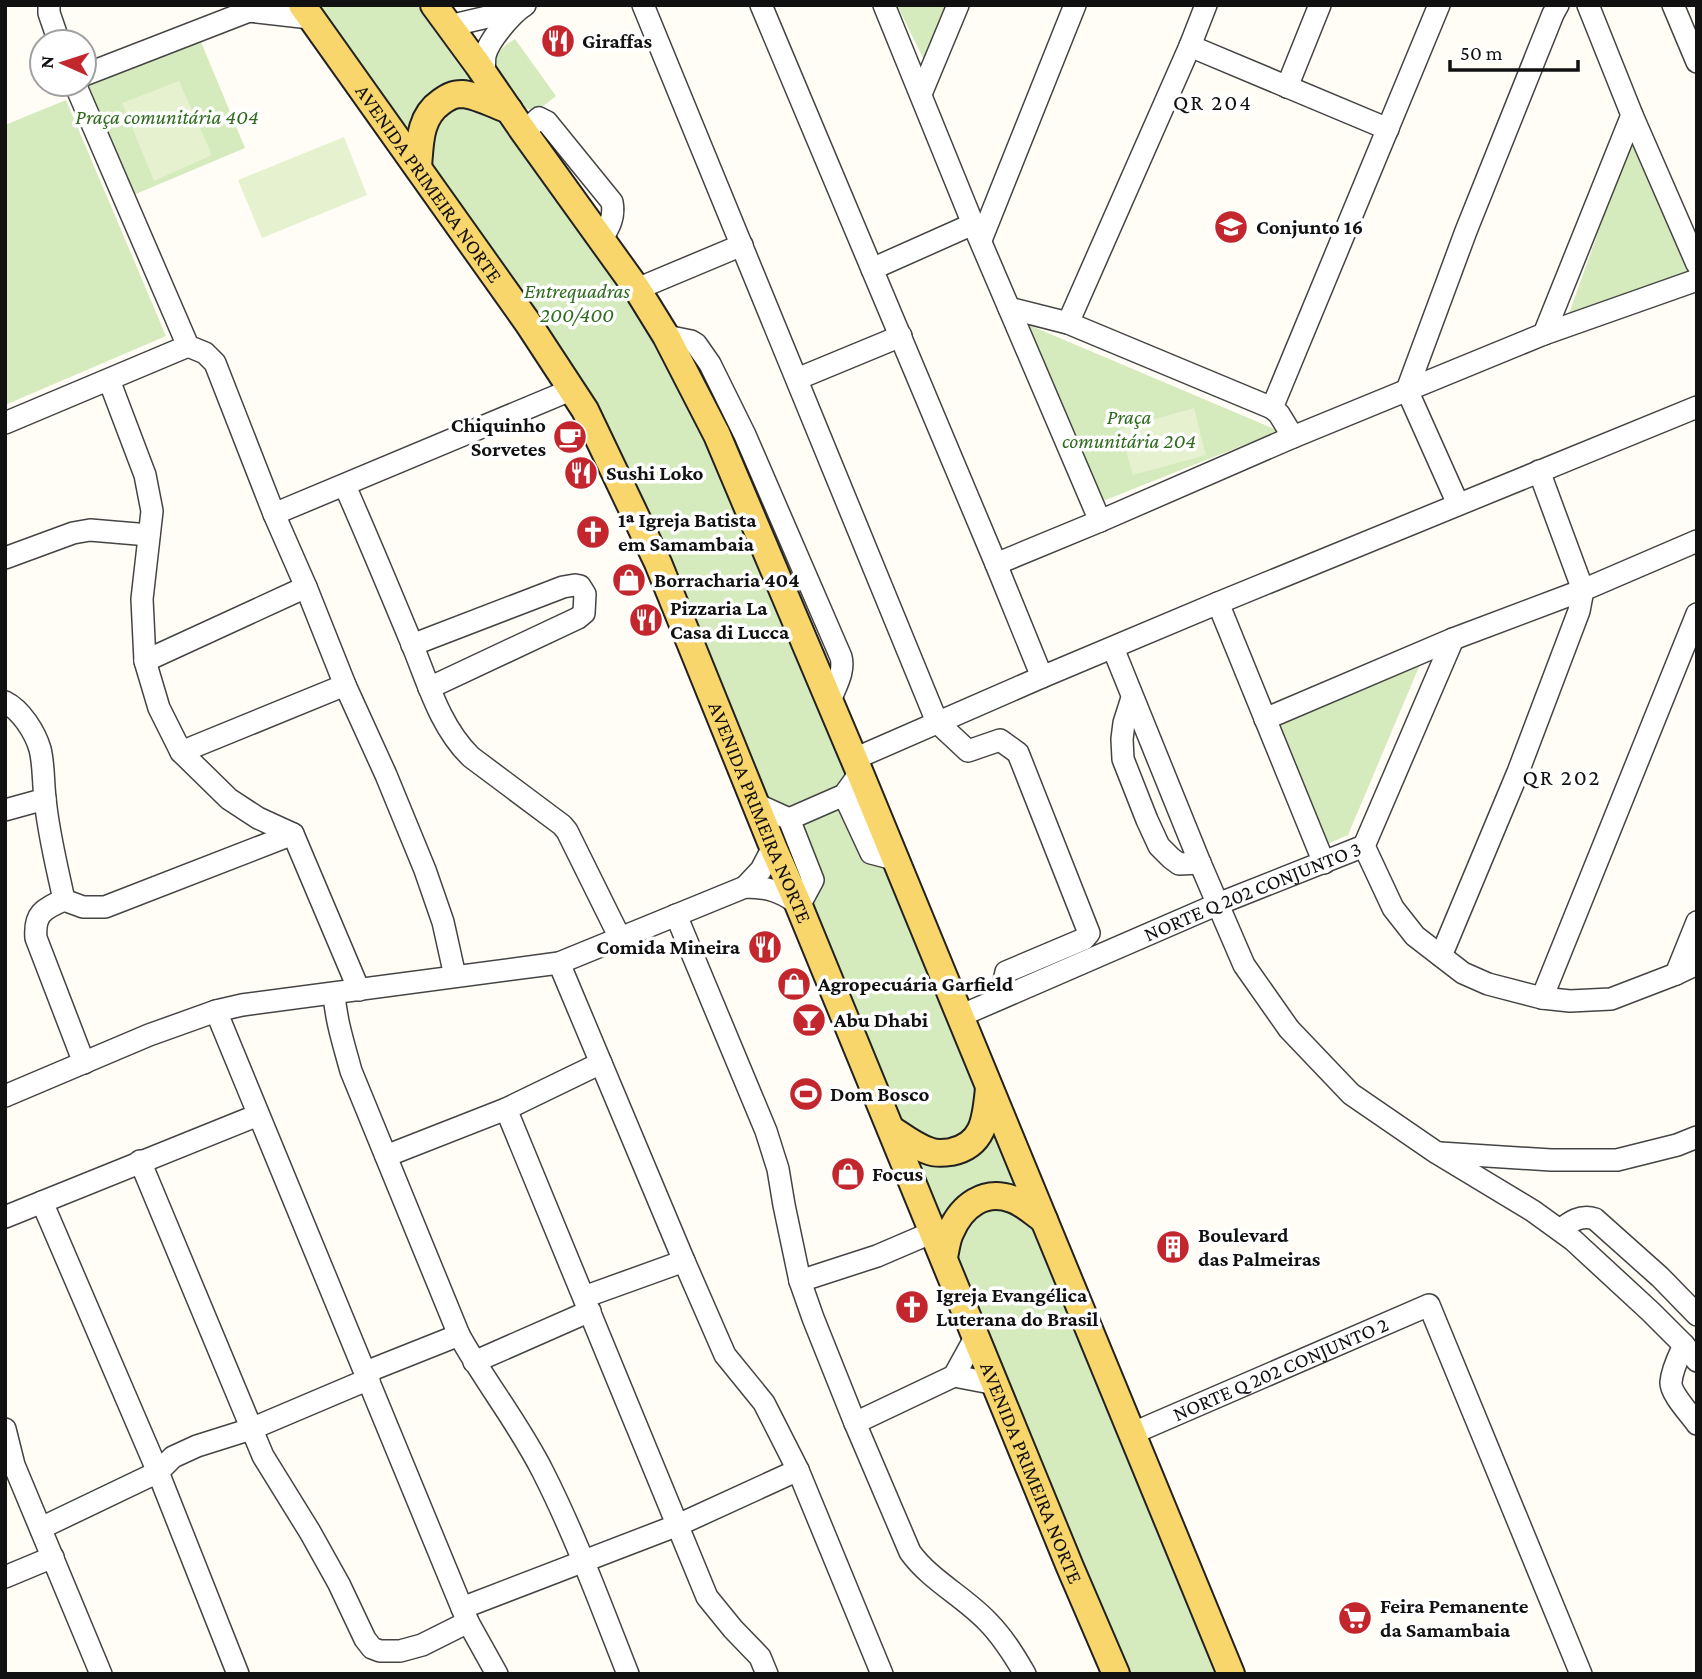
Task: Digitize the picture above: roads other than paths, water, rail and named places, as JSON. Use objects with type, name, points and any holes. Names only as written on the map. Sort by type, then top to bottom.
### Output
[{"type":"main road","name":"AVENIDA PRIMEIRA NORTE","points":[[306,11],[573,389],[609,458],[658,563],[1116,1674]]},
{"type":"main road","points":[[441,16],[637,289],[666,336],[718,435],[1231,1674]]},
{"type":"main road","points":[[418,167],[421,132],[426,118],[437,104],[451,95],[472,96],[509,110]]},
{"type":"main road","points":[[891,1129],[931,1152],[958,1151],[970,1145],[980,1133],[986,1118],[989,1088]]},
{"type":"main road","points":[[944,1257],[951,1231],[962,1212],[981,1199],[995,1196],[1012,1199],[1044,1220]]},
{"type":"street","points":[[49,5],[55,28]]},
{"type":"street","points":[[643,5],[937,722],[968,751],[1000,740],[1018,753],[1089,933],[1084,939],[1006,972],[1000,998]]},
{"type":"street","points":[[761,5],[1042,677]]},
{"type":"street","points":[[884,5],[1100,521]]},
{"type":"street","points":[[920,94],[958,5]]},
{"type":"street","points":[[872,269],[977,232],[1075,5]]},
{"type":"street","points":[[1068,323],[1206,5]]},
{"type":"street","points":[[1287,87],[1320,5]]},
{"type":"street","points":[[1272,408],[1439,5]]},
{"type":"street","points":[[1458,504],[1406,390],[1466,231],[1558,5]]},
{"type":"street","points":[[1588,5],[1632,115],[1697,264]]},
{"type":"street","points":[[1673,5],[1697,62]]},
{"type":"street","points":[[98,69],[253,8],[306,11]]},
{"type":"street","points":[[441,16],[521,8]]},
{"type":"street","points":[[484,74],[485,53],[494,38],[521,8]]},
{"type":"street","points":[[1190,46],[1388,129]]},
{"type":"street","points":[[81,98],[188,345],[205,353],[215,363],[274,514],[425,870],[443,922],[455,976]]},
{"type":"street","points":[[1544,334],[1632,115]]},
{"type":"street","points":[[637,289],[742,245]]},
{"type":"street","points":[[996,564],[1293,437],[1544,334],[1697,280]]},
{"type":"street","points":[[1009,308],[1068,323],[1272,408],[1279,414],[1293,437]]},
{"type":"street","points":[[797,379],[901,336]]},
{"type":"street","points":[[5,423],[188,345]]},
{"type":"street","points":[[109,380],[145,475],[152,511],[142,599],[145,661],[159,708],[181,752],[229,799],[258,818],[293,834],[359,990]]},
{"type":"street","points":[[274,514],[573,389]]},
{"type":"street","points":[[789,819],[844,795],[857,766],[937,722],[1218,603],[1697,407]]},
{"type":"street","points":[[1441,956],[1518,772],[1579,611],[1583,590],[1539,471]]},
{"type":"street","points":[[345,486],[448,729],[458,745],[471,757],[567,831],[621,938]]},
{"type":"street","points":[[5,558],[73,533],[90,530],[149,536]]},
{"type":"street","points":[[1265,719],[1453,639],[1583,590],[1697,541]]},
{"type":"street","points":[[412,645],[563,587],[580,586],[585,594],[584,613],[578,618],[429,688]]},
{"type":"street","points":[[145,661],[306,587]]},
{"type":"street","points":[[1218,603],[1324,863]]},
{"type":"street","points":[[1542,998],[1697,614]]},
{"type":"street","points":[[1364,846],[1453,639]]},
{"type":"street","points":[[1113,649],[1244,965],[1289,1029],[1351,1094],[1437,1153],[1532,1211],[1583,1249],[1690,1353],[1674,1370],[1671,1390],[1697,1423]]},
{"type":"street","points":[[181,752],[345,685]]},
{"type":"street","points":[[1132,698],[1124,723],[1123,759],[1143,810],[1159,846],[1171,858],[1179,864],[1200,863]]},
{"type":"street","points":[[5,702],[13,706],[29,726],[40,748],[45,799],[64,900]]},
{"type":"street","points":[[844,795],[871,853],[894,859]]},
{"type":"street","points":[[5,810],[45,799]]},
{"type":"street","points":[[5,1096],[149,1035],[216,1011],[242,1005],[559,963],[745,887],[770,888],[788,896],[798,905],[813,880],[789,819],[757,804]]},
{"type":"street","points":[[84,1063],[36,938],[35,925],[39,915],[64,900],[83,907],[105,907],[293,834]]},
{"type":"street","name":"NORTE Q 202 CONJUNTO 3","points":[[960,1016],[1218,904],[1364,846],[1393,908],[1415,936],[1462,973],[1488,984],[1542,998],[1570,1001],[1611,999],[1697,964]]},
{"type":"street","points":[[745,887],[761,870],[773,847]]},
{"type":"street","points":[[676,915],[766,1131],[778,1169],[800,1281],[813,1318],[910,1552],[919,1565],[986,1619],[1007,1644],[1026,1674]]},
{"type":"street","points":[[1676,974],[1697,922]]},
{"type":"street","points":[[559,963],[725,1354],[764,1404],[798,1470],[882,1674]]},
{"type":"street","points":[[334,994],[339,1031],[351,1071],[459,1335],[544,1473],[628,1674]]},
{"type":"street","points":[[216,1011],[465,1615],[497,1674]]},
{"type":"street","points":[[386,1156],[506,1109],[601,1063]]},
{"type":"street","points":[[506,1109],[708,1597],[760,1657],[767,1674]]},
{"type":"street","points":[[5,1217],[258,1115]]},
{"type":"street","points":[[1437,1153],[1551,1160],[1618,1160],[1697,1137]]},
{"type":"street","points":[[140,1161],[263,1456],[310,1532],[372,1648],[380,1651],[400,1651],[422,1645],[465,1615],[583,1561],[678,1525],[798,1470]]},
{"type":"street","points":[[42,1202],[158,1472],[238,1674]]},
{"type":"street","points":[[1560,1230],[1580,1218],[1595,1219],[1660,1277],[1697,1315]]},
{"type":"street","points":[[800,1281],[877,1256],[933,1232]]},
{"type":"street","points":[[474,1362],[587,1304],[684,1261]]},
{"type":"street","name":"NORTE Q 202 CONJUNTO 2","points":[[1131,1434],[1429,1305],[1581,1674]]},
{"type":"street","points":[[41,1528],[158,1472],[173,1457],[185,1451],[251,1429],[459,1335]]},
{"type":"street","points":[[855,1423],[954,1376],[976,1336]]},
{"type":"street","points":[[954,1376],[996,1384]]},
{"type":"street","points":[[5,1429],[9,1467],[41,1528],[101,1674]]},
{"type":"street","points":[[5,1577],[53,1557]]},
{"type":"place","name":"Giraffas","points":[[558,41]]},
{"type":"place","name":"Conjunto 16","points":[[1231,227]]},
{"type":"place","name":"Chiquinho Sorvetes","points":[[570,437]]},
{"type":"place","name":"Sushi Loko","points":[[581,473]]},
{"type":"place","name":"1ª Igreja Batista em Samambaia","points":[[593,532]]},
{"type":"place","name":"Borracharia 404","points":[[629,580]]},
{"type":"place","name":"Pizzaria La Casa di Lucca","points":[[646,620]]},
{"type":"place","name":"Comida Mineira","points":[[765,947]]},
{"type":"place","name":"Agropecuária Garfield","points":[[794,984]]},
{"type":"place","name":"Abu Dhabi","points":[[809,1020]]},
{"type":"place","name":"Dom Bosco","points":[[806,1094]]},
{"type":"place","name":"Focus","points":[[848,1174]]},
{"type":"place","name":"Boulevard das Palmeiras","points":[[1173,1247]]},
{"type":"place","name":"Igreja Evangélica Luterana do Brasil","points":[[912,1307]]},
{"type":"place","name":"Feira Pemanente da Samambaia","points":[[1355,1618]]},
{"type":"district","name":"QR 204","points":[[1213,102]]},
{"type":"district","name":"QR 202","points":[[1562,777]]},
{"type":"park label","name":"Praça comunitária 404","points":[[167,117]]},
{"type":"park label","name":"Entrequadras 200/400","points":[[577,303]]},
{"type":"park label","name":"Praça comunitária 204","points":[[1129,429]]}]
